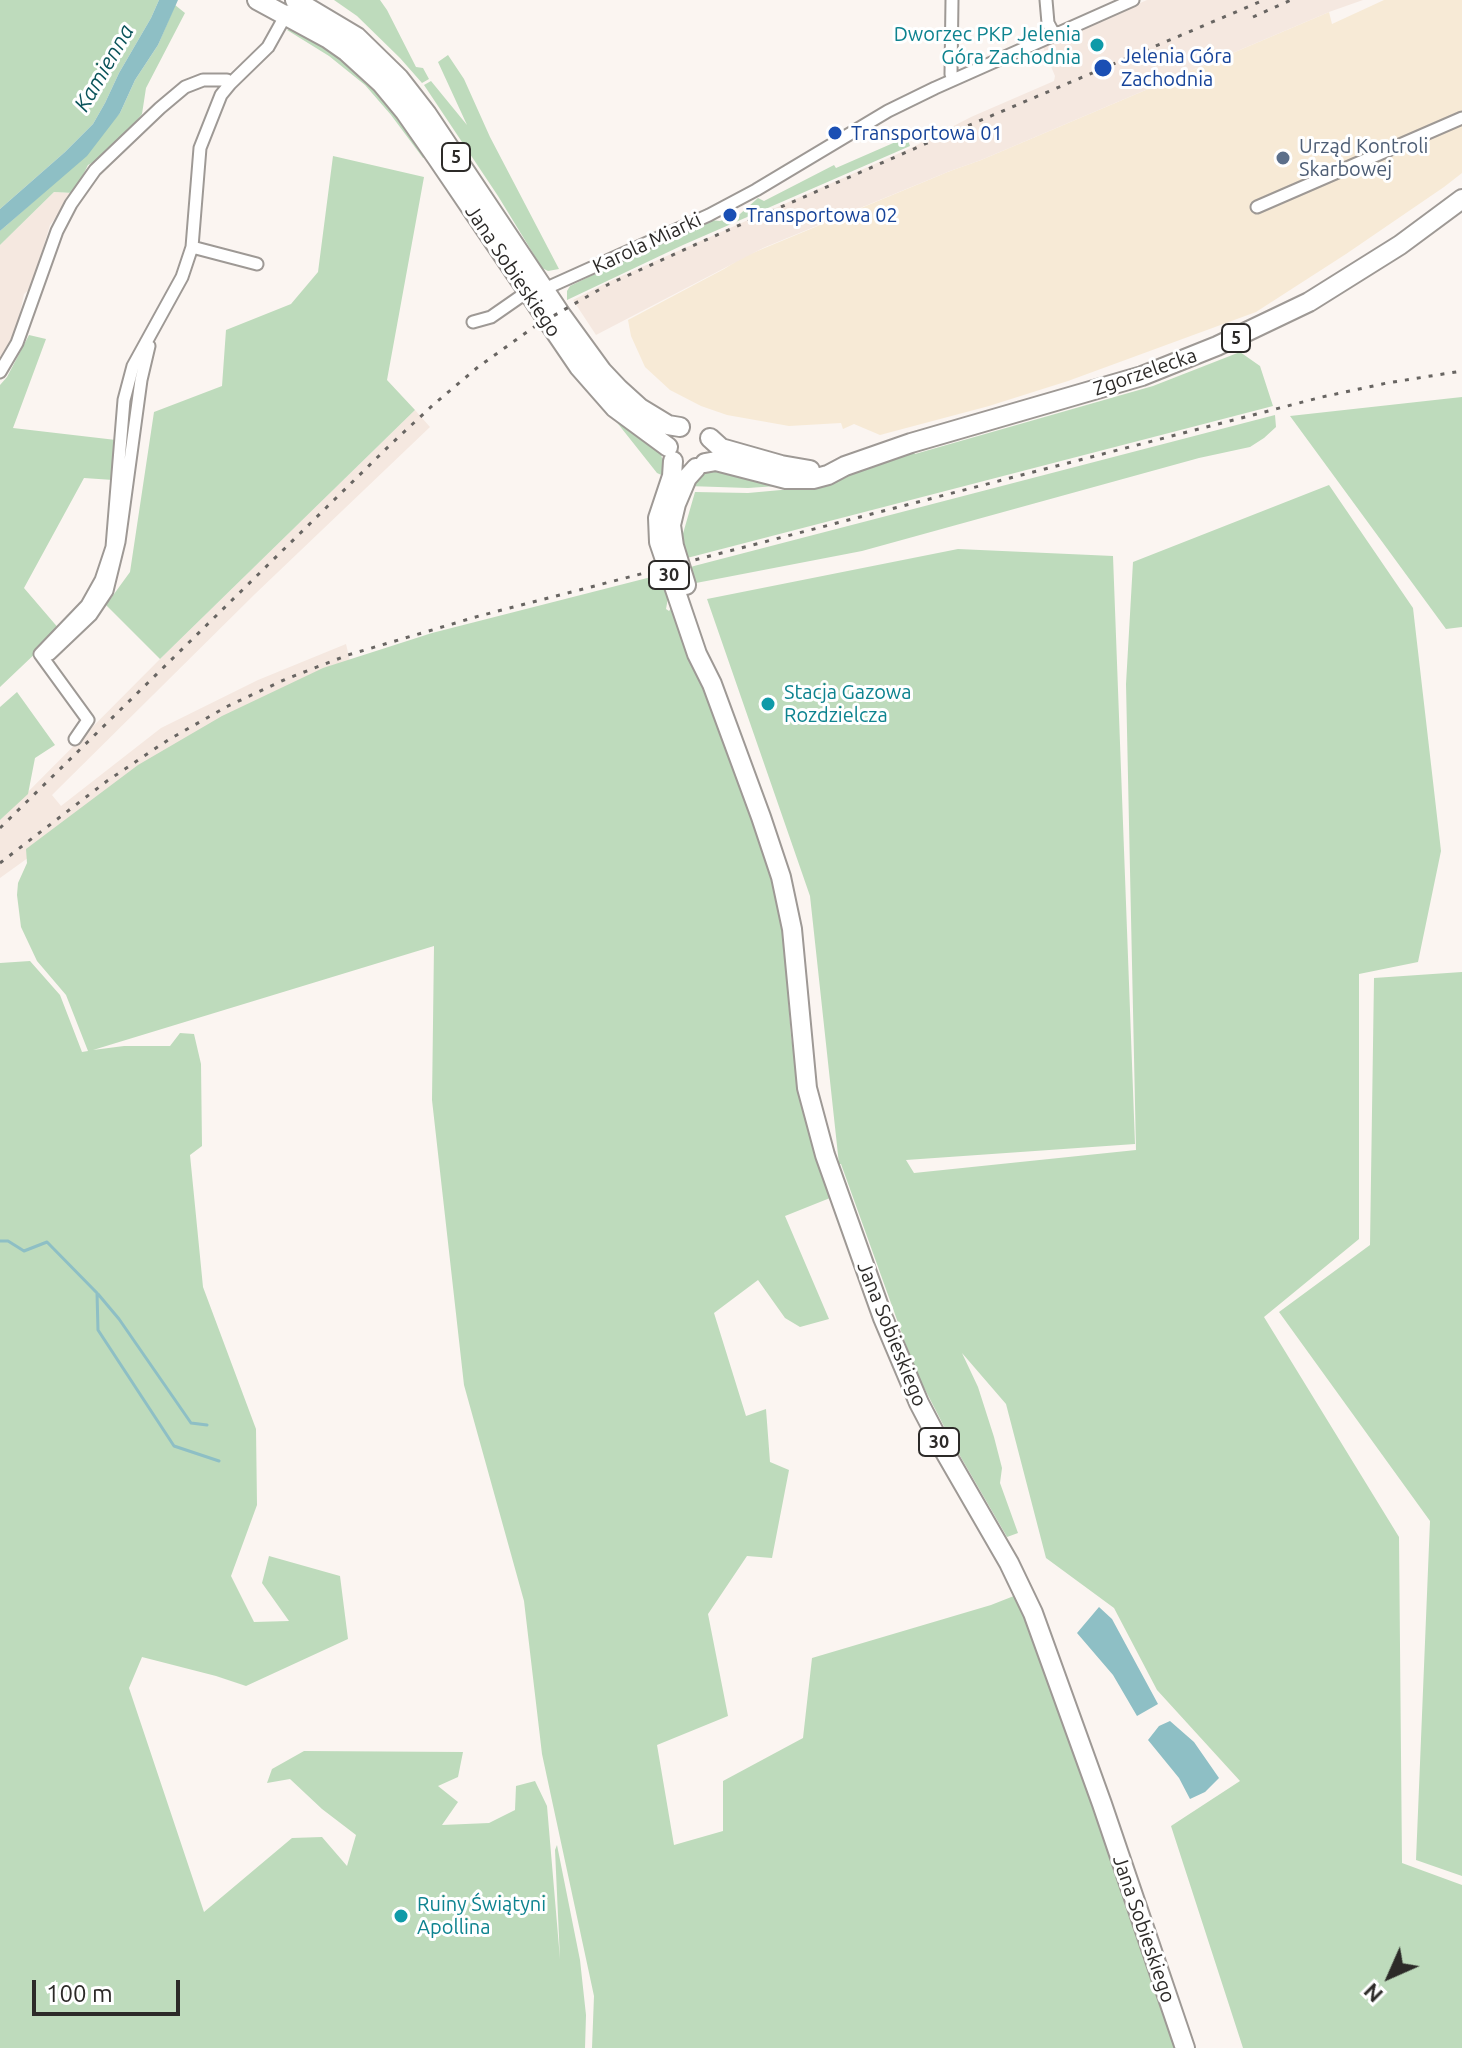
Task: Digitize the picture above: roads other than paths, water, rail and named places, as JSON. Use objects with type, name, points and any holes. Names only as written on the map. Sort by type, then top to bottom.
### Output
[{"type":"main road","name":"Jana Sobieskiego","points":[[257,0],[292,5],[357,37],[399,78],[427,114],[530,286],[549,324],[579,367],[615,408],[671,454],[672,476],[658,518],[659,542],[697,654],[712,684],[775,856],[785,891],[792,929],[807,1088],[831,1174],[883,1318],[919,1403],[1009,1563],[1033,1613],[1185,2048]]},
{"type":"main road","name":"Jana Sobieskiego","points":[[292,5],[381,83],[530,286],[619,389],[631,402],[658,420],[680,427]]},
{"type":"main road","name":"Zgorzelecka","points":[[701,465],[716,461],[792,480],[821,477],[911,443],[1142,376],[1289,313],[1347,280],[1418,233],[1462,199]]},
{"type":"main road","name":"5","points":[[680,427],[698,426],[710,438]]},
{"type":"main road","points":[[671,454],[674,432],[680,427]]},
{"type":"main road","name":"Zgorzelecka","points":[[710,438],[721,448],[797,469],[845,466]]},
{"type":"main road","points":[[701,465],[712,449],[710,438]]},
{"type":"main road","name":"5","points":[[671,454],[684,468],[701,465]]},
{"type":"main road","name":"Jana Sobieskiego","points":[[701,465],[687,478],[676,504],[671,530],[675,553],[706,651],[712,684]]},
{"type":"street","points":[[952,0],[953,80]]},
{"type":"street","points":[[1046,0],[1048,23],[1054,34]]},
{"type":"street","name":"Karola Miarki","points":[[473,322],[491,317],[530,286],[709,215],[888,111],[1133,0]]},
{"type":"street","points":[[75,739],[88,720],[44,659],[91,615],[107,591],[119,542],[141,380],[152,334],[182,277],[192,247],[200,148],[218,100],[263,53],[292,5]]},
{"type":"street","points":[[0,372],[17,343],[57,231],[95,170],[185,87],[203,80],[227,80],[230,84]]},
{"type":"street","points":[[1257,207],[1462,118]]},
{"type":"street","points":[[192,247],[257,264]]},
{"type":"water","points":[[159,0],[178,0],[158,45],[135,80],[120,113],[87,156],[0,231],[0,209],[93,124]]},
{"type":"water","points":[[1099,1607],[1112,1619],[1158,1704],[1137,1716],[1113,1675],[1077,1633]]},
{"type":"water","points":[[1170,1721],[1194,1742],[1219,1778],[1205,1792],[1190,1799],[1179,1778],[1148,1740],[1159,1726]]},
{"type":"waterway","points":[[0,1241],[8,1241],[24,1251],[47,1242],[97,1293],[98,1330],[174,1446],[219,1461]]},
{"type":"waterway","points":[[98,1294],[119,1319],[191,1423],[207,1425]]},
{"type":"railway","points":[[0,828],[390,445],[478,367],[534,327],[609,284],[701,242],[1264,0]]},
{"type":"railway","points":[[1253,17],[1291,0]]},
{"type":"railway","points":[[0,863],[107,781],[168,740],[228,706],[348,655],[479,616],[1322,397],[1462,371]]},
{"type":"place","name":"Dworzec PKP Jelenia Góra Zachodnia","points":[[1097,45]]},
{"type":"place","name":"Jelenia Góra Zachodnia","points":[[1103,68]]},
{"type":"place","name":"Transportowa 01","points":[[835,133]]},
{"type":"place","name":"Urząd Kontroli Skarbowej","points":[[1283,158]]},
{"type":"place","name":"Transportowa 02","points":[[730,215]]},
{"type":"place","name":"Stacja Gazowa Rozdzielcza","points":[[768,704]]},
{"type":"place","name":"Ruiny Świątyni Apollina","points":[[401,1916]]},
{"type":"water label","name":"Kamienna","points":[[104,68]]}]
